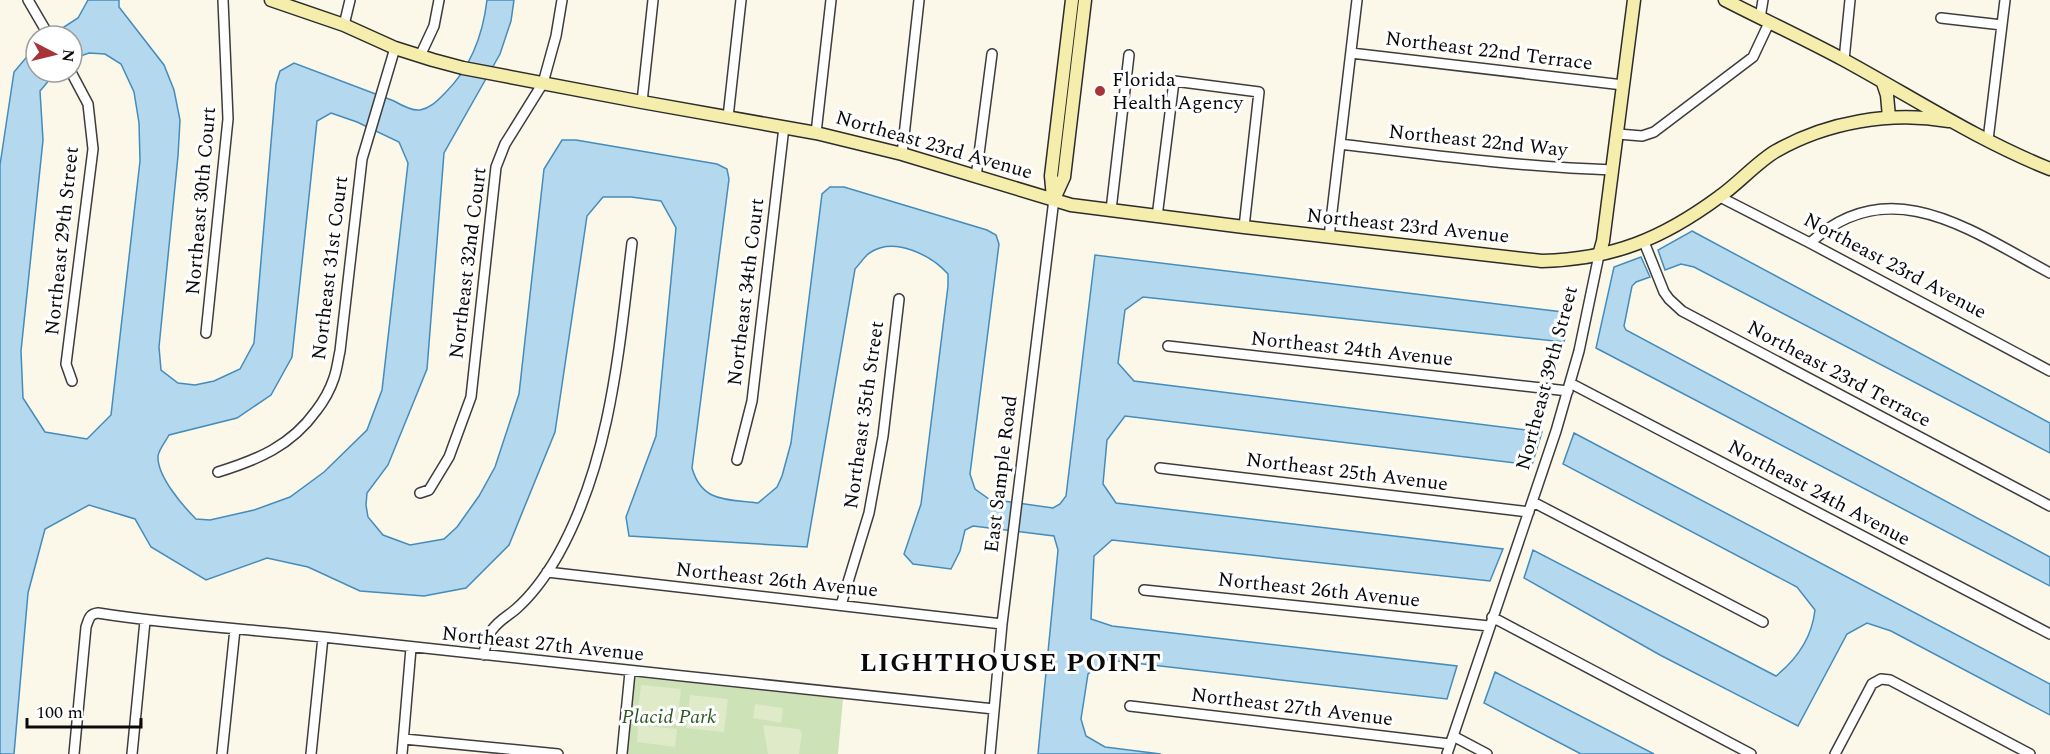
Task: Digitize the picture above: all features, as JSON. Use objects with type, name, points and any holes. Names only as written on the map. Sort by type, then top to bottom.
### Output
[{"type":"street","points":[[28,0],[42,24]]},
{"type":"street","name":"Northeast 30th Court","points":[[206,333],[228,119],[223,0]]},
{"type":"street","name":"Northeast 23rd Avenue","points":[[271,0],[344,26],[395,48],[463,68],[816,133],[902,154],[1071,205],[1542,261],[1572,260],[1646,247],[1720,197],[1773,153],[1796,140],[1848,124],[1889,117],[1928,117],[1948,121]]},
{"type":"street","points":[[344,26],[350,0]]},
{"type":"street","points":[[420,56],[434,26],[439,0]]},
{"type":"street","name":"Northeast 32nd Court","points":[[420,493],[429,490],[449,457],[471,397],[496,167],[505,144],[543,83],[556,36],[562,0]]},
{"type":"street","points":[[642,102],[653,0]]},
{"type":"street","points":[[728,117],[741,0]]},
{"type":"street","points":[[816,133],[831,0]]},
{"type":"street","points":[[902,154],[919,0]]},
{"type":"street","name":"East Sample Road","points":[[1064,121],[1072,0]]},
{"type":"street","name":"East Sample Road","points":[[990,754],[1002,624],[1054,199],[1051,176],[1064,121],[1085,0]]},
{"type":"street","points":[[1329,237],[1357,0]]},
{"type":"street","name":"Northeast 39th Street","points":[[1447,754],[1533,502],[1579,351],[1603,240],[1634,0]]},
{"type":"street","points":[[1725,0],[1844,60],[1948,121],[2050,169]]},
{"type":"street","points":[[1618,134],[1642,136],[1654,132],[1753,57],[1765,20],[1763,0]]},
{"type":"street","points":[[1844,60],[1850,0]]},
{"type":"street","points":[[1988,140],[2005,0]]},
{"type":"street","points":[[1941,18],[2002,25]]},
{"type":"street","name":"Northeast 31st Court","points":[[218,472],[260,458],[290,439],[307,423],[322,403],[333,380],[340,351],[357,184],[369,132],[395,48]]},
{"type":"street","name":"Northeast 22nd Terrace","points":[[1351,53],[1623,85]]},
{"type":"street","points":[[976,177],[992,54]]},
{"type":"street","points":[[1111,210],[1129,56]]},
{"type":"street","points":[[1157,217],[1174,81],[1259,92],[1244,227]]},
{"type":"street","points":[[1883,83],[1887,95],[1889,117]]},
{"type":"street","name":"Northeast 29th Street","points":[[72,381],[66,364],[93,149],[88,104],[78,84]]},
{"type":"street","name":"Northeast 34th Court","points":[[737,460],[752,401],[784,127]]},
{"type":"street","name":"Northeast 22nd Way","points":[[1340,144],[1533,166],[1612,170]]},
{"type":"street","name":"Northeast 23rd Avenue","points":[[1720,197],[2050,371]]},
{"type":"street","points":[[1810,243],[1834,224],[1849,217],[1886,209],[1905,209],[1935,215],[1954,222],[2050,273]]},
{"type":"street","points":[[483,655],[490,632],[500,620],[528,597],[547,572],[578,513],[598,454],[614,384],[632,243]]},
{"type":"street","name":"Northeast 23rd Terrace","points":[[1646,247],[1669,299],[1682,311],[2050,506]]},
{"type":"street","name":"Northeast 35th Street","points":[[841,605],[869,513],[883,436],[899,299]]},
{"type":"street","name":"Northeast 24th Avenue","points":[[1168,346],[1569,387],[2050,634]]},
{"type":"street","name":"Northeast 25th Avenue","points":[[1160,468],[1529,512]]},
{"type":"street","points":[[1533,502],[1763,622]]},
{"type":"street","name":"Northeast 26th Avenue","points":[[547,572],[1002,624]]},
{"type":"street","name":"Northeast 26th Avenue","points":[[1144,590],[1491,621],[1751,754]]},
{"type":"street","name":"Northeast 27th Avenue","points":[[74,754],[86,627],[89,617],[93,614],[994,709]]},
{"type":"street","points":[[132,754],[145,621]]},
{"type":"street","points":[[222,754],[235,629]]},
{"type":"street","points":[[311,754],[323,637]]},
{"type":"street","points":[[402,754],[411,648]]},
{"type":"street","points":[[621,754],[630,672]]},
{"type":"street","points":[[1839,753],[1868,691],[1872,684],[1881,679],[1890,680],[2030,754]]},
{"type":"street","name":"Northeast 27th Avenue","points":[[1130,706],[1451,740],[1487,754]]},
{"type":"street","points":[[404,739],[558,754]]},
{"type":"green space","name":"Placid Park","points":[[635,677],[843,699],[838,754],[627,754]]},
{"type":"green space","points":[[641,685],[681,689],[677,724],[637,720]]},
{"type":"green space","points":[[690,695],[728,699],[724,732],[686,728]]},
{"type":"green space","points":[[755,704],[783,708],[781,723],[753,718]]},
{"type":"green space","points":[[638,725],[677,729],[675,747],[637,742]]},
{"type":"green space","points":[[763,725],[799,729],[802,733],[799,754],[768,754]]},
{"type":"water","points":[[88,0],[119,0],[119,7],[164,65],[174,90],[180,120],[178,156],[159,347],[161,370],[178,383],[195,385],[214,381],[240,369],[254,343],[276,84],[280,71],[294,63],[410,109],[424,109],[446,92],[469,61],[479,37],[487,0],[514,0],[511,21],[500,54],[444,153],[427,369],[388,465],[367,493],[368,517],[383,535],[410,545],[444,539],[457,527],[479,496],[495,467],[519,394],[544,169],[562,140],[576,140],[717,164],[727,169],[729,179],[692,468],[702,488],[717,497],[726,499],[758,503],[777,487],[782,476],[791,443],[822,194],[830,187],[844,187],[987,230],[996,235],[999,244],[970,474],[975,489],[989,499],[1053,508],[1060,504],[1066,496],[1095,255],[1571,313],[1564,342],[1143,297],[1125,310],[1118,363],[1134,381],[1542,432],[1532,465],[1125,416],[1107,440],[1103,484],[1116,503],[1503,549],[1490,581],[1112,540],[1094,556],[1091,619],[1112,626],[1457,666],[1447,699],[1108,660],[1088,674],[1081,719],[1086,736],[1105,747],[1161,754],[1038,754],[1058,550],[1054,536],[973,526],[965,530],[960,551],[951,569],[913,564],[904,554],[921,504],[948,274],[932,260],[901,247],[891,246],[871,252],[855,269],[807,547],[629,536],[626,517],[656,436],[676,228],[661,201],[631,197],[603,197],[587,216],[555,432],[509,545],[466,588],[424,596],[360,591],[308,567],[267,558],[206,580],[151,547],[135,519],[89,505],[45,529],[28,593],[14,754],[0,754],[0,165],[14,72],[24,60],[24,84],[46,84],[40,91],[43,140],[21,351],[23,398],[45,432],[87,439],[111,415],[140,161],[139,123],[134,92],[121,64],[105,54],[84,55],[84,24],[69,24],[78,18]],"holes":[[[331,113],[357,122],[399,142],[408,163],[382,390],[367,430],[324,472],[290,497],[254,510],[210,520],[196,519],[166,481],[158,456],[169,435],[237,418],[271,395],[292,357],[317,121]]]},
{"type":"water","points":[[1692,231],[2050,423],[2050,453],[1694,267],[1681,264],[1665,270],[1658,250]]},
{"type":"water","points":[[1641,257],[1650,277],[1632,286],[1624,326],[1626,330],[2050,557],[2050,586],[1596,348],[1614,267]]},
{"type":"water","points":[[1574,433],[2050,684],[2050,715],[1891,631],[1867,623],[1847,634],[1798,726],[1660,655],[1524,578],[1533,550],[1776,676],[1797,655],[1811,629],[1815,610],[1797,587],[1563,464]]},
{"type":"water","points":[[1495,672],[1654,754],[1581,754],[1484,703]]},
{"type":"place","name":"Florida Health Agency","points":[[1100,91]]},
{"type":"district","name":"LIGHTHOUSE POINT","points":[[1011,663]]}]
